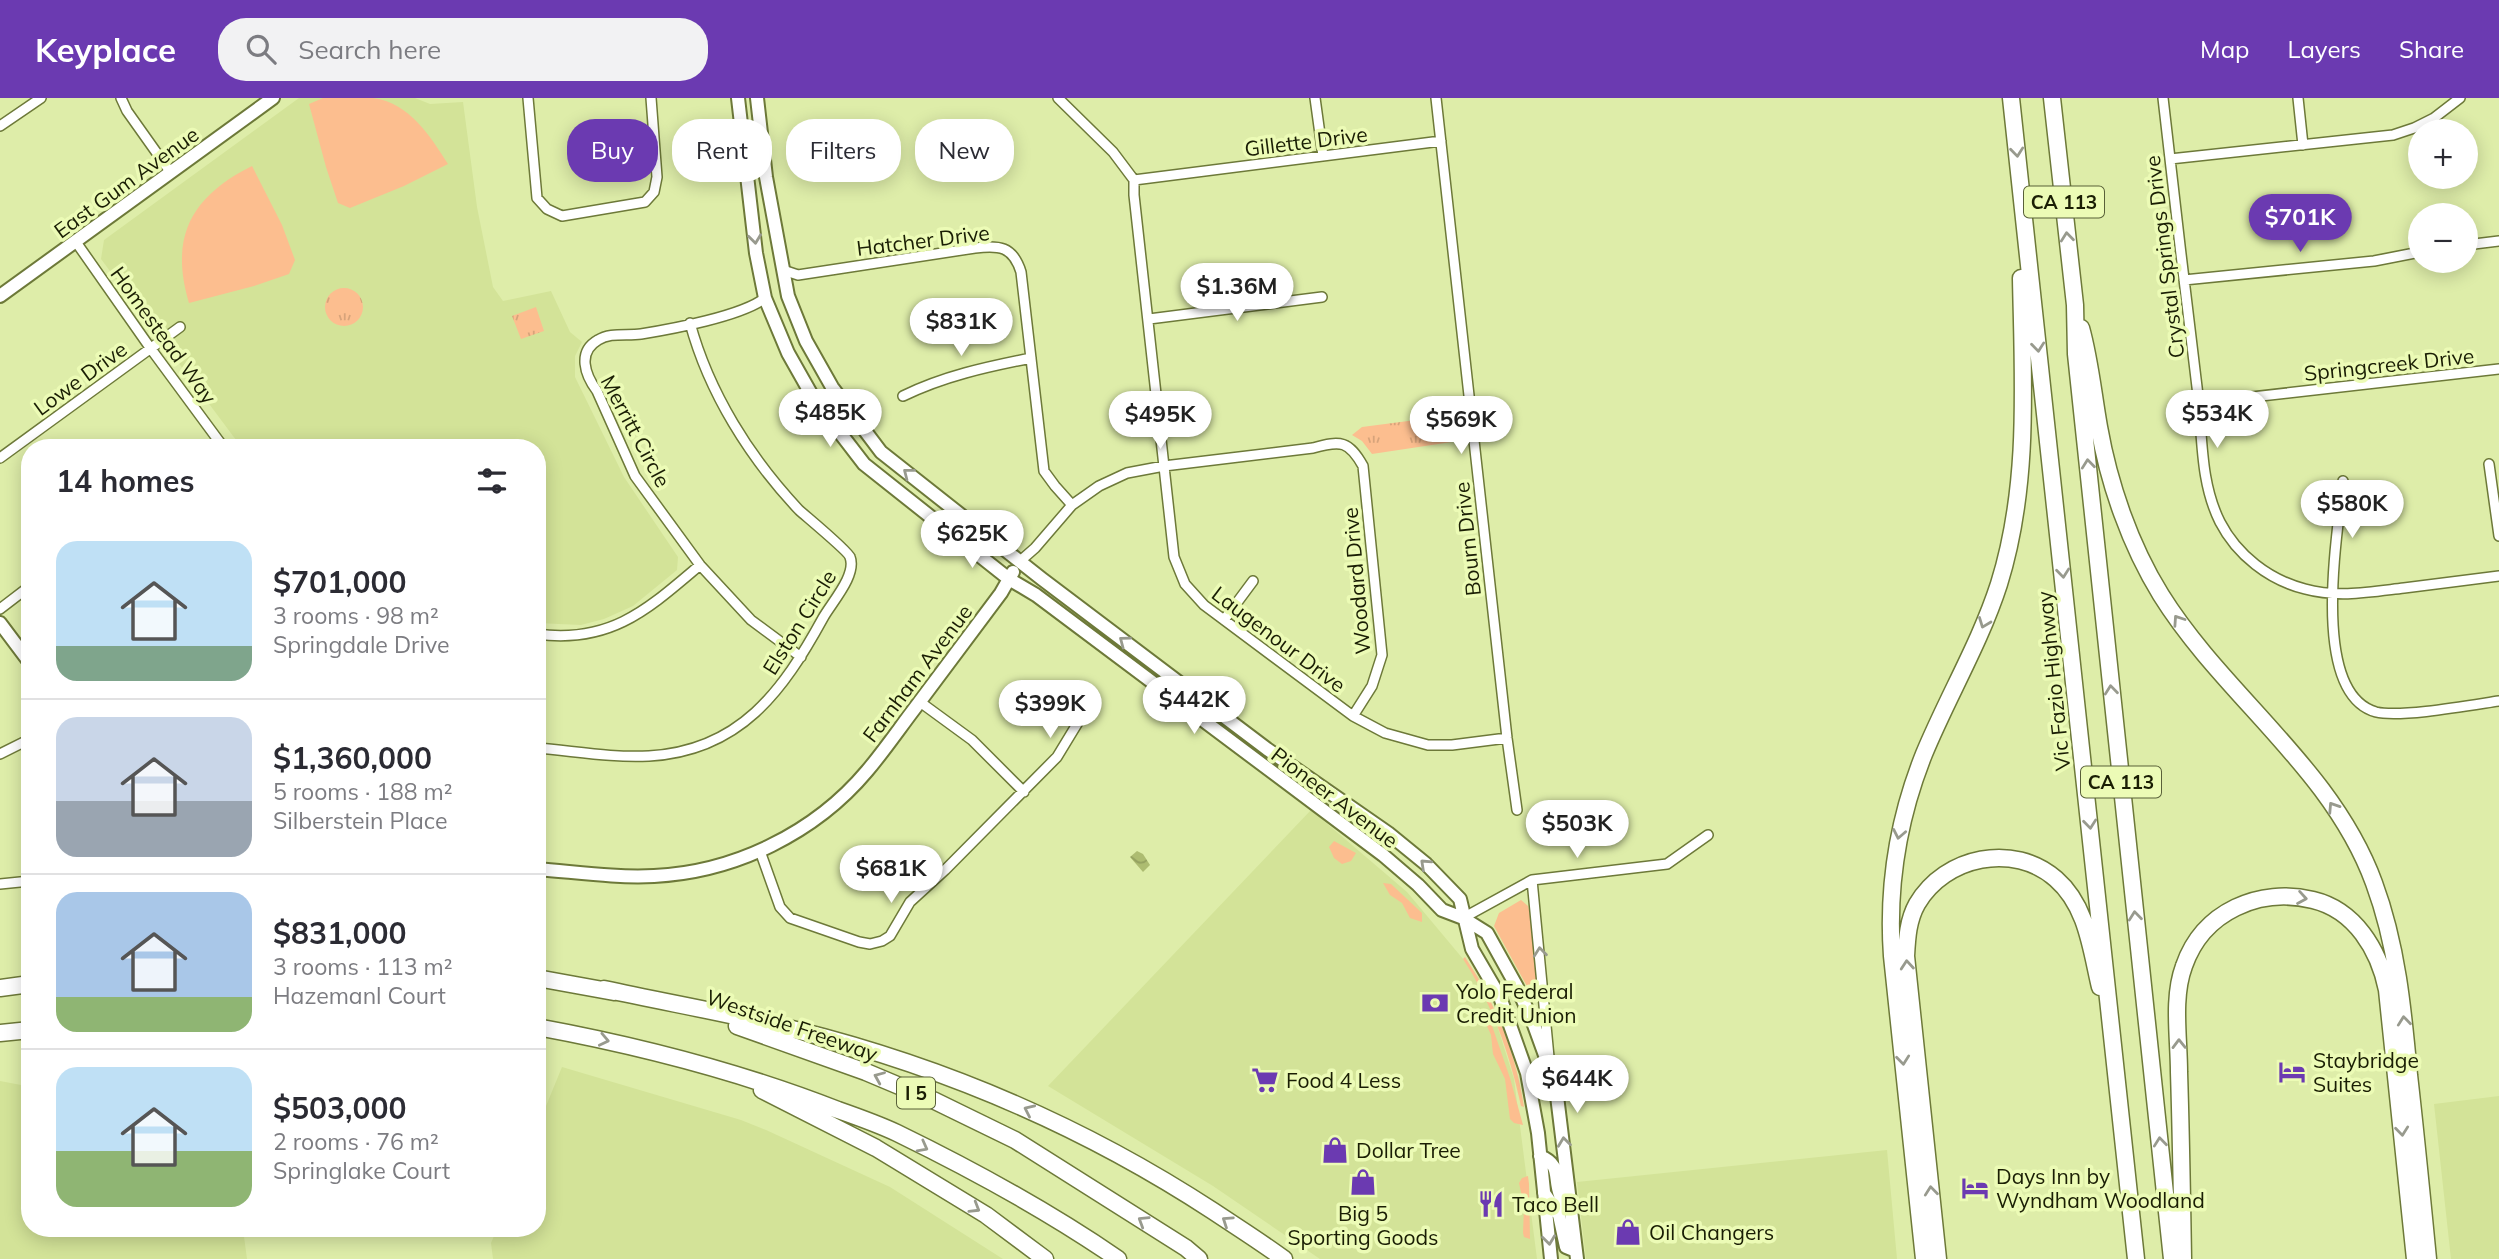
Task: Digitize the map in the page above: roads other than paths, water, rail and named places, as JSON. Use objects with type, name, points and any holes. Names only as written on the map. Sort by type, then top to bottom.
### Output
[{"type":"highway","name":"Vic Fazio Highway","points":[[2011,98],[2136,1259]]},
{"type":"highway","name":"CA 113","points":[[2052,98],[2075,305],[2076,354],[2172,1259]]},
{"type":"highway","points":[[1924,1259],[1892,956],[1891,891],[1903,813],[1925,753],[1987,616],[2002,574],[2014,517],[2023,445],[2023,206]]},
{"type":"highway","points":[[2075,305],[2088,352],[2099,428],[2109,468],[2125,520],[2155,584],[2184,629],[2329,800],[2355,841],[2374,881],[2390,933],[2400,989],[2428,1259]]},
{"type":"highway","points":[[1938,1259],[1906,956],[1907,932],[1917,904],[1934,882],[1958,866],[1986,858],[2014,859],[2035,865],[2057,879],[2076,903],[2084,923],[2115,1054]]},
{"type":"highway","points":[[2183,1259],[2178,1012],[2183,969],[2188,954],[2215,921],[2243,904],[2267,896],[2297,896],[2319,901],[2339,911],[2372,945],[2383,967],[2415,1259]]},
{"type":"highway","name":"Westside Freeway","points":[[546,979],[604,989],[712,1017],[792,1044],[935,1101],[1015,1140],[1186,1248],[1199,1259]]},
{"type":"highway","points":[[0,988],[21,986]]},
{"type":"highway","points":[[604,989],[795,1029],[924,1067],[998,1096],[1166,1180],[1284,1259]]},
{"type":"highway","name":"I 5","points":[[546,1029],[652,1051],[722,1070],[791,1091],[896,1132],[1064,1222],[1118,1259]]},
{"type":"highway","points":[[0,1033],[21,1031]]},
{"type":"highway","points":[[722,1070],[876,1148],[986,1215],[1045,1259]]},
{"type":"main road","name":"East Gum Avenue","points":[[0,296],[273,98]]},
{"type":"main road","name":"Pioneer Avenue","points":[[738,98],[765,298],[789,353],[814,400],[864,464],[1009,579],[1036,595],[1383,855],[1442,910],[1463,918],[1487,933],[1517,987],[1550,1069],[1562,1126],[1576,1255]]},
{"type":"main road","name":"Pioneer Avenue","points":[[757,98],[766,177],[788,296],[806,341],[832,387],[881,452],[1019,562],[1256,741],[1426,864],[1460,900],[1472,949],[1500,997],[1520,1046],[1533,1102],[1551,1259]]},
{"type":"main road","name":"Farnham Avenue","points":[[546,870],[654,876],[706,869],[760,851],[794,833],[835,804],[866,772],[1001,593],[1019,562]]},
{"type":"main road","points":[[0,623],[21,651]]},
{"type":"main road","points":[[1264,768],[1277,763],[1347,814],[1363,816]]},
{"type":"main road","points":[[1540,1156],[1552,1162],[1555,1167],[1560,1198],[1571,1210]]},
{"type":"main road","points":[[1544,1192],[1559,1215],[1566,1247],[1576,1255]]},
{"type":"street","points":[[0,126],[41,98]]},
{"type":"street","points":[[121,98],[127,111],[172,173]]},
{"type":"street","points":[[528,98],[537,198],[547,209],[562,216],[645,202],[654,192],[657,177],[651,98]]},
{"type":"street","points":[[1058,98],[1113,152],[1134,180]]},
{"type":"street","points":[[1315,98],[1323,156]]},
{"type":"street","name":"Bourn Drive","points":[[1436,98],[1517,810]]},
{"type":"street","name":"Crystal Springs Drive","points":[[2163,98],[2199,403],[2204,470],[2208,491],[2221,523],[2257,567],[2303,589],[2332,595],[2499,576]]},
{"type":"street","points":[[2298,98],[2303,145]]},
{"type":"street","points":[[2170,159],[2393,135],[2434,118],[2455,99]]},
{"type":"street","name":"Gillette Drive","points":[[1134,180],[1441,141]]},
{"type":"street","name":"Laugenour Drive","points":[[1134,180],[1174,557],[1180,576],[1192,594],[1353,716],[1385,733],[1428,745],[1452,745],[1507,738]]},
{"type":"street","name":"Homestead Way","points":[[76,242],[215,439]]},
{"type":"street","points":[[2478,244],[2499,242]]},
{"type":"street","name":"Hatcher Drive","points":[[783,270],[798,275],[984,247],[1006,249],[1017,260],[1021,272],[1044,471],[1072,505]]},
{"type":"street","points":[[2184,280],[2374,261],[2408,254]]},
{"type":"street","name":"Merritt Circle","points":[[765,298],[754,306],[690,323],[638,335],[600,338],[588,348],[584,362],[588,379],[597,391],[635,476],[700,565],[751,620],[802,657]]},
{"type":"street","points":[[1149,319],[1322,298]]},
{"type":"street","name":"Elston Circle","points":[[546,749],[649,756],[688,749],[726,734],[744,722],[786,681],[851,573],[850,557],[799,509],[759,463],[730,418],[697,348],[690,323]]},
{"type":"street","name":"Lowe Drive","points":[[26,439],[180,327]]},
{"type":"street","points":[[903,396],[934,381],[1031,358]]},
{"type":"street","name":"Springcreek Drive","points":[[2199,403],[2499,369]]},
{"type":"street","name":"Lowe Drive","points":[[0,458],[21,443]]},
{"type":"street","name":"Farnham Avenue","points":[[1019,562],[1035,548],[1072,505],[1126,473],[1345,443]]},
{"type":"street","name":"Woodard Drive","points":[[1345,443],[1355,452],[1363,467],[1382,646],[1379,671],[1353,716]]},
{"type":"street","points":[[2489,464],[2499,536]]},
{"type":"street","points":[[2343,481],[2332,595],[2334,645],[2350,690],[2361,704],[2376,712],[2396,713],[2499,701]]},
{"type":"street","points":[[546,634],[578,635],[606,629],[634,618],[700,565]]},
{"type":"street","points":[[1224,620],[1254,581]]},
{"type":"street","points":[[0,609],[21,593]]},
{"type":"street","points":[[760,851],[780,907],[790,918],[870,944],[882,941],[890,936],[910,902],[1057,757],[1091,701]]},
{"type":"street","points":[[920,702],[972,740],[1024,792]]},
{"type":"street","points":[[0,754],[21,744]]},
{"type":"street","points":[[1463,918],[1532,880],[1667,864],[1708,835]]},
{"type":"street","points":[[1532,880],[1550,1069]]},
{"type":"street","points":[[0,884],[21,882]]},
{"type":"water","points":[[1137,851],[1143,854],[1150,865],[1143,872],[1130,857]]},
{"type":"place","name":"Yolo Federal Credit Union","points":[[1435,1003]]},
{"type":"place","name":"Staybridge Suites","points":[[2292,1072]]},
{"type":"place","name":"Food 4 Less","points":[[1265,1080]]},
{"type":"place","name":"Dollar Tree","points":[[1335,1150]]},
{"type":"place","name":"Big 5 Sporting Goods","points":[[1363,1182]]},
{"type":"place","name":"Days Inn by Wyndham Woodland","points":[[1975,1188]]},
{"type":"place","name":"Taco Bell","points":[[1491,1204]]},
{"type":"place","name":"Oil Changers","points":[[1628,1232]]}]
